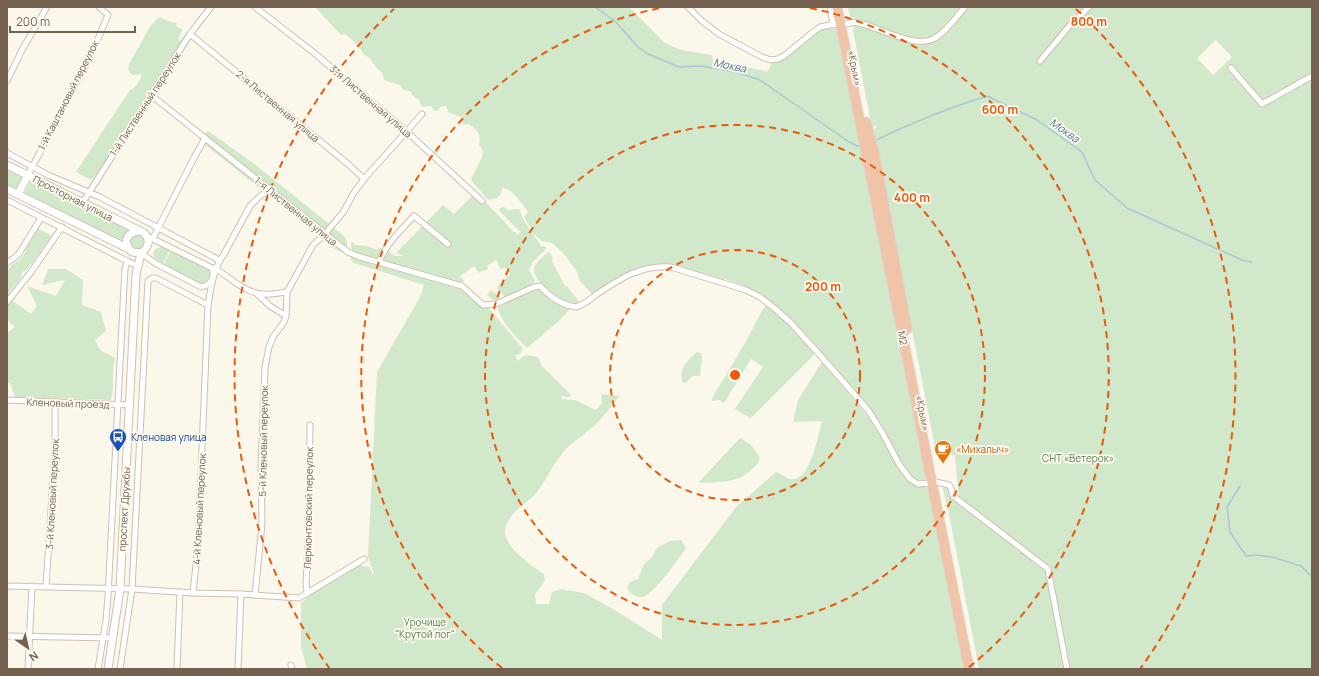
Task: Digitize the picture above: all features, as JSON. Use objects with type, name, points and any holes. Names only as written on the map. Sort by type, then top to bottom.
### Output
[{"type":"highway","name":"М2","points":[[837,7],[934,483],[969,669]]},
{"type":"highway","name":"«Крым»","points":[[843,7],[867,129],[875,156],[934,483],[973,669]]},
{"type":"main road","name":"Просторная улица","points":[[7,165],[139,231]]},
{"type":"main road","points":[[18,194],[28,175]]},
{"type":"main road","name":"Просторная улица","points":[[7,189],[130,251]]},
{"type":"main road","points":[[130,251],[141,253],[147,249],[150,237],[139,231],[132,232],[128,237],[126,243],[130,251],[137,259],[138,266]]},
{"type":"main road","name":"проспект Дружбы","points":[[108,669],[120,588],[136,275],[141,253]]},
{"type":"street","points":[[7,81],[22,50],[47,7]]},
{"type":"street","name":"1-й Каштановый переулок","points":[[28,175],[92,53],[108,15],[99,7]]},
{"type":"street","name":"1-й Лиственный переулок","points":[[82,202],[190,34],[211,7]]},
{"type":"street","name":"3-я Лиственная улица","points":[[255,7],[313,52],[406,131],[482,201]]},
{"type":"street","points":[[688,7],[702,21],[719,34],[762,57],[771,60],[784,56],[820,27],[840,24],[857,22],[908,39],[923,42],[930,41],[942,33],[965,7]]},
{"type":"street","points":[[830,7],[840,24]]},
{"type":"street","points":[[1040,61],[1071,24],[1089,7]]},
{"type":"street","name":"2-я Лиственная улица","points":[[190,34],[348,164],[364,179]]},
{"type":"street","points":[[1231,68],[1262,104],[1312,76]]},
{"type":"street","name":"1-я Лиственная улица","points":[[151,95],[348,252],[357,256],[462,286],[483,305],[496,304],[534,287],[540,286],[555,300],[576,307],[621,278],[643,270],[661,266],[671,267],[746,290],[760,297],[790,322],[868,410],[899,464],[910,479],[918,484],[934,483]]},
{"type":"street","points":[[205,138],[158,228],[150,237],[214,268],[249,291],[264,295],[287,292],[313,245],[325,234],[344,211],[353,194],[364,179],[422,114]]},
{"type":"street","points":[[7,153],[48,175],[89,192],[219,260]]},
{"type":"street","points":[[141,253],[155,263],[201,287],[207,286],[212,280],[214,268],[224,254],[250,206],[259,196],[270,189]]},
{"type":"street","points":[[13,203],[18,194]]},
{"type":"street","points":[[7,200],[138,266]]},
{"type":"street","points":[[379,262],[388,245],[414,216],[448,244]]},
{"type":"street","points":[[7,263],[18,254],[41,218]]},
{"type":"street","points":[[7,302],[31,272],[62,227]]},
{"type":"street","points":[[98,669],[104,638],[109,588],[124,286],[127,261]]},
{"type":"street","name":"4-й Кленовый переулок","points":[[193,593],[198,546],[208,305],[214,268]]},
{"type":"street","points":[[120,669],[132,589],[148,281],[152,278],[156,278],[208,305]]},
{"type":"street","name":"5-й Кленовый переулок","points":[[255,596],[262,524],[261,468],[265,367],[269,347],[273,337],[284,322],[286,316],[287,292]]},
{"type":"street","points":[[256,293],[270,306],[286,316]]},
{"type":"street","name":"Кленовый проезд","points":[[7,400],[130,405]]},
{"type":"street","name":"3-й Кленовый переулок","points":[[46,586],[55,449],[55,402]]},
{"type":"street","name":"Лермонтовский переулок","points":[[308,592],[306,583],[309,524],[310,425]]},
{"type":"street","points":[[934,483],[949,485],[953,496],[1048,569],[1067,669]]},
{"type":"street","points":[[7,586],[120,588],[299,598],[364,559]]},
{"type":"street","points":[[28,669],[32,586]]},
{"type":"street","points":[[177,669],[180,592]]},
{"type":"street","points":[[238,669],[241,594]]},
{"type":"street","points":[[7,636],[112,638]]},
{"type":"green space","points":[[315,7],[629,7],[665,43],[681,50],[712,55],[714,68],[722,69],[742,67],[767,72],[772,63],[784,57],[820,29],[838,29],[928,479],[918,480],[909,474],[877,418],[853,388],[794,323],[770,301],[756,291],[731,281],[661,264],[642,267],[630,271],[593,295],[580,281],[576,270],[564,254],[552,243],[542,241],[534,234],[524,217],[528,212],[513,193],[502,188],[501,194],[497,198],[488,200],[471,180],[481,159],[483,151],[479,145],[479,135],[475,129],[469,124],[465,125],[462,123],[464,120],[462,117],[447,112],[448,110],[446,106],[440,107],[438,111],[434,111],[431,106],[422,107],[419,99],[415,98],[410,91],[403,90],[400,85],[384,80],[382,73],[377,69],[370,58],[363,54],[358,45],[345,34],[341,35]]},
{"type":"green space","points":[[848,7],[963,7],[939,34],[926,39],[917,39],[850,17]]},
{"type":"green space","name":"СНТ «Ветерок»","points":[[967,7],[1312,7],[1312,669],[979,669],[943,489],[944,486],[946,486],[959,501],[955,456],[935,447],[878,157],[881,156],[879,152],[877,152],[873,131],[877,126],[876,125],[872,128],[853,30],[854,26],[860,25],[916,43],[930,43]],"holes":[[[1216,40],[1232,57],[1213,75],[1197,58]]]},
{"type":"green space","points":[[159,17],[178,23],[176,24],[177,27],[182,29],[178,39],[180,41],[188,33],[192,38],[157,90],[151,92],[146,97],[99,172],[91,180],[76,172],[130,90],[139,81],[142,74],[132,75],[128,70],[129,64],[151,25]]},
{"type":"green space","points":[[208,131],[253,163],[343,235],[347,244],[343,253],[337,250],[208,147],[199,138]]},
{"type":"green space","points":[[7,168],[23,176],[17,190],[7,186]]},
{"type":"green space","points":[[31,180],[131,230],[125,235],[123,244],[24,194]]},
{"type":"green space","points":[[476,192],[514,232],[516,232],[517,235],[521,232],[499,210],[500,208],[504,207],[508,210],[519,209],[524,221],[540,246],[547,248],[533,262],[529,270],[535,281],[521,291],[505,298],[497,287],[510,274],[505,268],[500,269],[497,260],[485,267],[488,267],[488,270],[481,271],[479,273],[474,266],[460,276],[464,281],[462,285],[352,252],[351,243],[353,242],[355,245],[367,246],[377,250],[380,248],[390,252],[394,256],[404,256],[396,253],[443,205],[454,214]]},
{"type":"green space","points":[[37,228],[52,236],[27,270],[22,272],[21,278],[7,295],[7,271],[13,264],[22,258]]},
{"type":"green space","points":[[137,234],[144,239],[145,242],[140,249],[137,250],[130,245],[129,242],[134,235]]},
{"type":"green space","points":[[163,246],[170,250],[163,264],[154,258],[153,253],[155,249]]},
{"type":"green space","points":[[171,250],[210,269],[210,279],[206,284],[201,284],[164,265]]},
{"type":"green space","points":[[547,253],[550,253],[553,258],[552,261],[565,286],[567,286],[579,303],[575,305],[557,299],[536,277],[534,267]]},
{"type":"green space","name":"Урочище \"Крутой лог\"","points":[[351,255],[460,286],[482,307],[488,307],[523,349],[520,354],[515,355],[518,361],[522,357],[527,356],[538,357],[542,366],[572,396],[561,396],[562,399],[575,400],[596,410],[602,403],[601,394],[620,396],[598,423],[566,449],[537,492],[513,514],[506,525],[506,537],[514,550],[544,574],[545,581],[535,594],[536,604],[549,604],[552,592],[562,589],[584,593],[613,609],[662,640],[662,605],[736,507],[776,472],[790,479],[797,478],[803,474],[808,466],[822,421],[793,422],[798,400],[822,362],[872,421],[882,435],[903,473],[912,484],[919,487],[931,487],[967,669],[307,669],[301,647],[301,603],[314,592],[359,565],[369,567],[375,577],[368,556],[377,372],[420,297],[424,285],[354,263],[351,260]]},
{"type":"green space","points":[[48,269],[66,269],[83,280],[82,305],[101,312],[106,331],[95,340],[100,350],[115,358],[111,400],[15,397],[10,383],[7,382],[7,333],[15,327],[7,320],[7,306],[11,300],[31,314],[37,306],[27,286],[56,296],[65,280],[42,285]]},
{"type":"green space","points":[[539,288],[550,300],[571,308],[560,320],[527,348],[505,323],[501,317],[498,307],[505,304],[505,302]]},
{"type":"green space","points":[[491,290],[496,293],[499,298],[500,301],[497,303],[487,295]]},
{"type":"green space","points":[[766,306],[790,323],[815,353],[750,418],[735,409],[763,367],[751,359],[724,403],[719,400],[712,401],[712,398]]},
{"type":"green space","points":[[697,352],[701,353],[702,357],[700,376],[692,376],[687,382],[683,383],[682,373],[684,365]]},
{"type":"green space","points":[[740,438],[751,445],[759,456],[759,460],[756,465],[746,474],[734,480],[698,483]]},
{"type":"green space","points":[[681,540],[686,548],[655,588],[650,593],[642,597],[634,595],[630,592],[627,588],[629,584],[638,579],[644,564],[652,557],[657,548],[670,541]]},
{"type":"waterway","name":"Моква","points":[[595,7],[615,21],[637,46],[648,54],[679,67],[701,66],[714,68],[739,73],[760,80],[849,142],[857,146],[861,146]]},
{"type":"waterway","name":"Моква","points":[[874,141],[930,116],[987,96],[1037,120],[1082,152],[1095,180],[1127,208],[1242,260],[1252,262]]},
{"type":"waterway","points":[[1240,486],[1227,507],[1230,532],[1246,556],[1257,555],[1272,557],[1301,566],[1312,577]]},
{"type":"place","name":"Кленовая улица","points":[[118,452]]},
{"type":"place","name":"«Михалыч»","points":[[943,464]]}]
